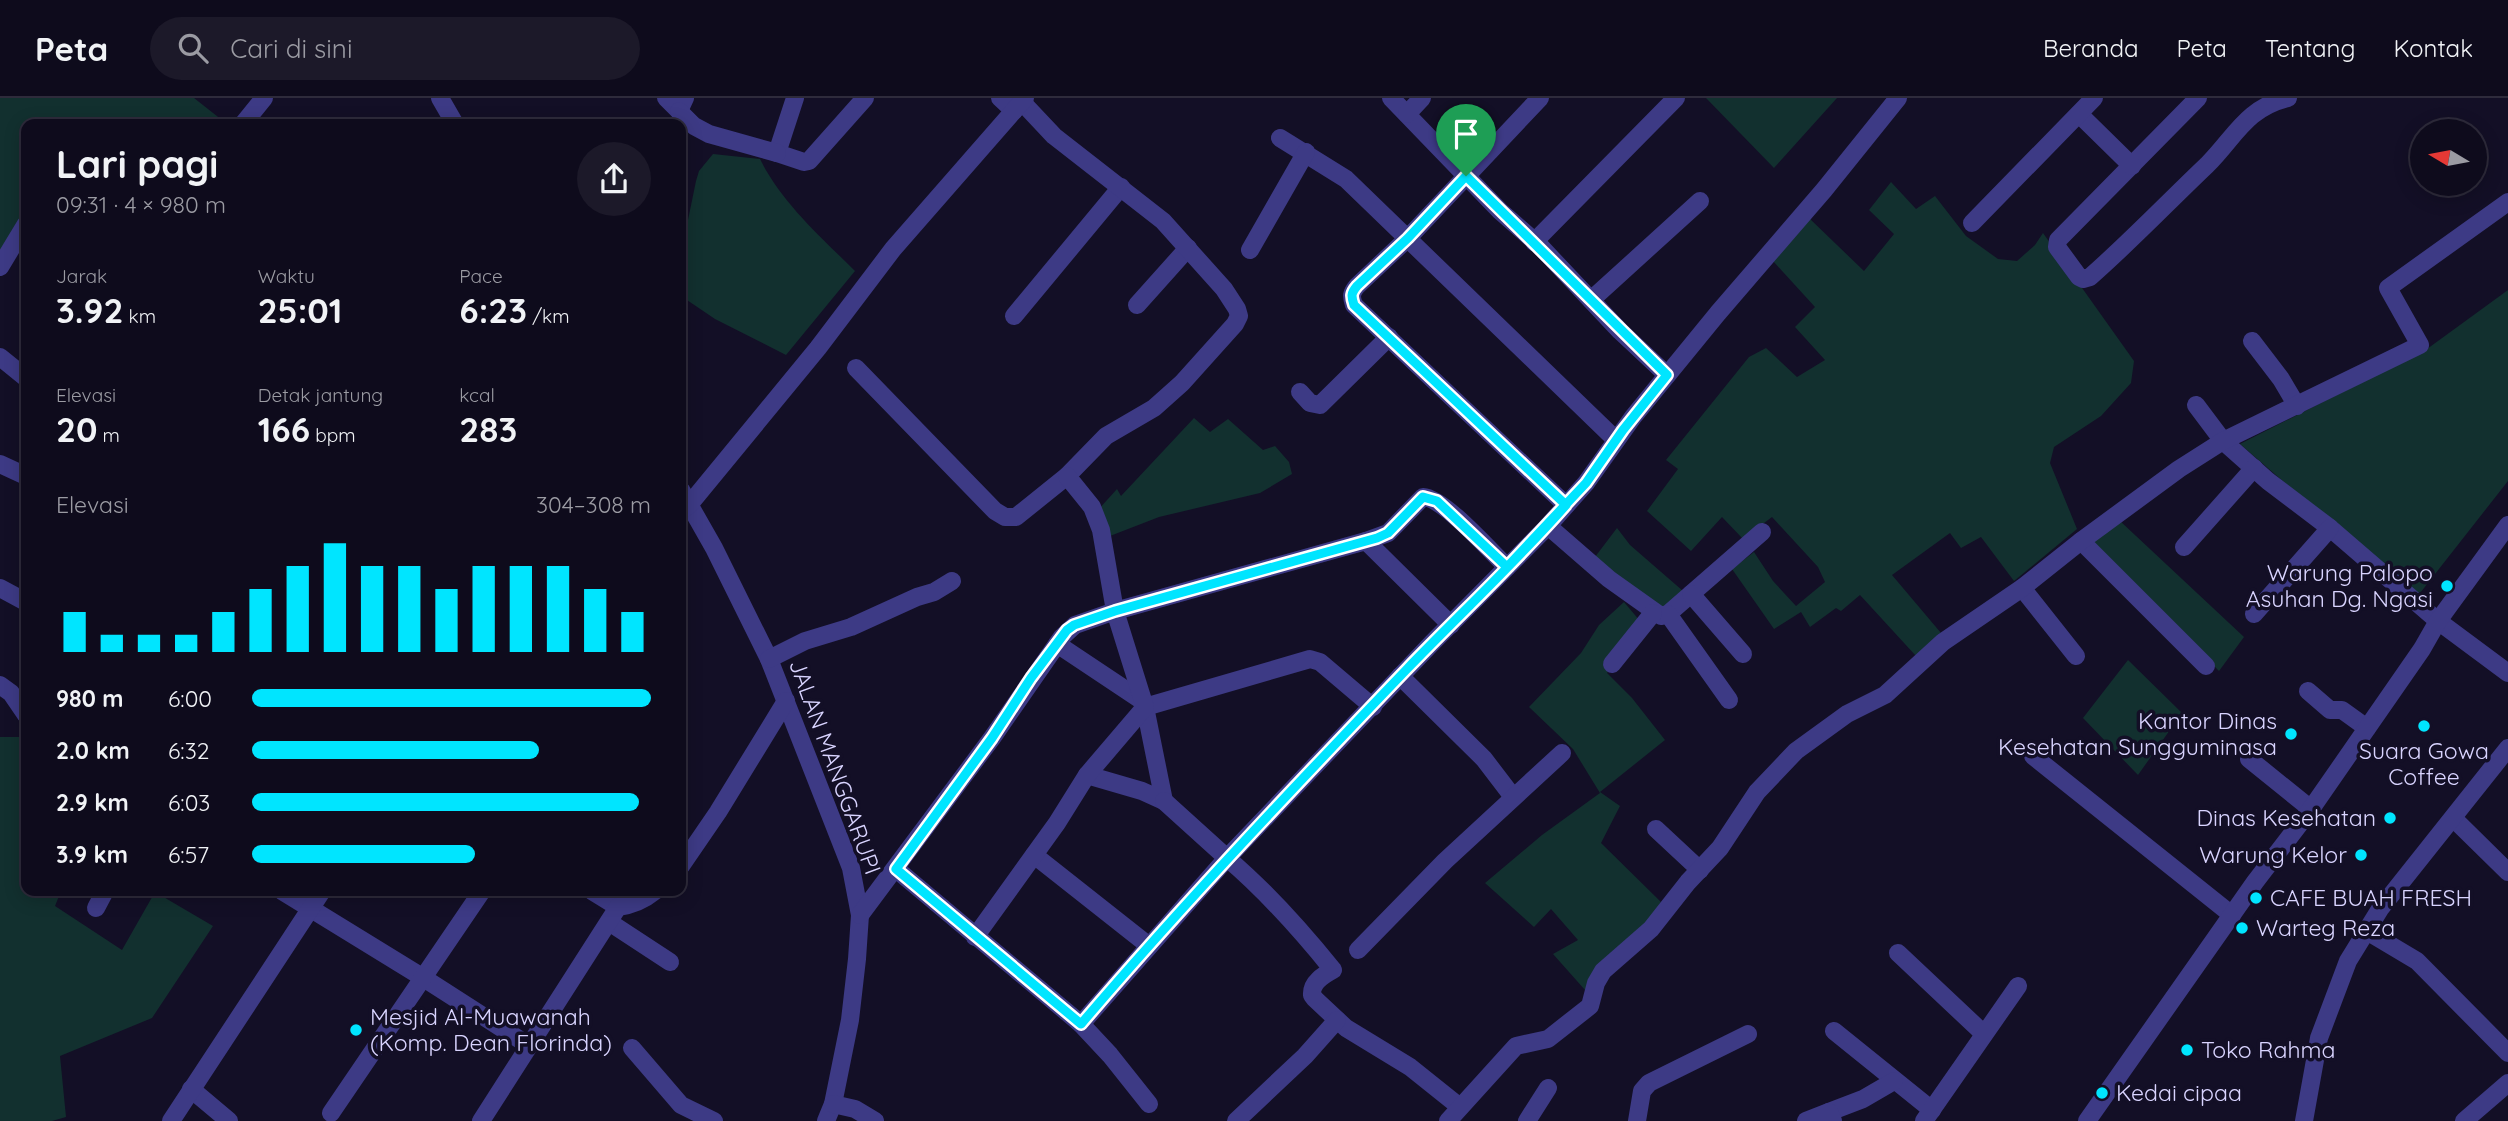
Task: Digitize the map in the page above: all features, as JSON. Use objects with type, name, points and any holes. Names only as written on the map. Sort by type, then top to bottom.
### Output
[{"type":"street","points":[[247,119],[264,98]]},
{"type":"street","points":[[440,98],[452,119]]},
{"type":"street","points":[[666,98],[682,105],[694,126],[709,134],[777,153],[798,162],[809,160],[858,101]]},
{"type":"street","points":[[777,153],[795,98]]},
{"type":"street","points":[[856,368],[995,511],[1005,517],[1016,517],[1068,476],[1106,436],[1154,408],[1182,383],[1235,324],[1238,316],[1224,289],[1147,207],[1054,136],[1020,104],[1000,98]]},
{"type":"street","points":[[1391,98],[1667,375]]},
{"type":"street","points":[[1407,114],[1422,98]]},
{"type":"street","points":[[1540,98],[1408,238],[1352,292],[1354,305],[1566,505]]},
{"type":"street","points":[[1534,242],[1676,98]]},
{"type":"street","points":[[1081,1024],[1227,858],[1400,676],[1548,526],[1586,483],[1667,375],[1898,98]]},
{"type":"street","points":[[1972,223],[2094,98]]},
{"type":"street","points":[[2198,98],[2058,240],[2057,247],[2080,277],[2087,279],[2133,239],[2210,162],[2244,120],[2270,103],[2288,98]]},
{"type":"street","points":[[686,500],[818,348],[893,249],[1020,104]]},
{"type":"street","points":[[2079,114],[2132,166]]},
{"type":"street","points":[[1280,138],[1346,179],[1616,440]]},
{"type":"street","points":[[1250,250],[1306,152]]},
{"type":"street","points":[[1014,316],[1121,187]]},
{"type":"street","points":[[1591,300],[1700,201]]},
{"type":"street","points":[[1448,1121],[1516,1046],[1548,1039],[1590,1006],[1596,983],[1603,971],[1651,929],[1720,848],[1757,792],[1796,751],[1847,714],[1885,695],[1943,642],[2022,588],[2179,469],[2223,442],[2420,345],[2388,288],[2508,202]]},
{"type":"street","points":[[0,267],[21,232]]},
{"type":"street","points":[[1137,305],[1188,248]]},
{"type":"street","points":[[1300,392],[1310,403],[1320,405],[1389,337]]},
{"type":"street","points":[[2252,341],[2281,379],[2297,406]]},
{"type":"street","points":[[0,357],[21,374]]},
{"type":"street","points":[[2196,405],[2223,442],[2330,528],[2438,621],[2508,674]]},
{"type":"street","points":[[0,464],[21,473]]},
{"type":"street","points":[[2184,547],[2254,468]]},
{"type":"street","points":[[1068,476],[1092,507],[1101,530],[1115,611],[1143,704],[1164,801]]},
{"type":"street","points":[[860,915],[992,738],[1031,678],[1067,630],[1074,625],[1388,533],[1423,497],[1429,497],[1448,510],[1507,567]]},
{"type":"street","name":"JALAN MANGGARUPI","points":[[686,505],[714,548],[769,659],[851,868],[860,915],[857,959],[850,1020],[833,1104],[826,1121]]},
{"type":"street","points":[[2087,1121],[2232,915],[2311,809],[2422,649],[2438,621],[2508,525]]},
{"type":"street","points":[[1548,526],[1609,579],[1661,614],[1729,700]]},
{"type":"street","points":[[2254,614],[2330,528]]},
{"type":"street","points":[[1612,664],[1661,614],[1691,594],[1762,532]]},
{"type":"street","points":[[1366,541],[1451,625]]},
{"type":"street","points":[[2081,541],[2206,666]]},
{"type":"street","points":[[769,659],[805,641],[851,627],[934,592],[952,581]]},
{"type":"street","points":[[0,588],[21,599]]},
{"type":"street","points":[[2022,588],[2076,656]]},
{"type":"street","points":[[1691,594],[1743,654]]},
{"type":"street","points":[[1057,644],[1143,704]]},
{"type":"street","points":[[975,937],[1087,775],[1143,704],[1310,659],[1320,662],[1373,707]]},
{"type":"street","points":[[1400,676],[1484,758],[1513,797]]},
{"type":"street","points":[[0,685],[11,692],[21,707]]},
{"type":"street","points":[[2308,691],[2330,710],[2342,710],[2367,728]]},
{"type":"street","points":[[686,859],[786,701]]},
{"type":"street","points":[[2304,1121],[2319,1038],[2348,961],[2365,930],[2508,748]]},
{"type":"street","points":[[1358,950],[1445,862],[1562,753]]},
{"type":"street","points":[[2033,756],[2232,915]]},
{"type":"street","points":[[2249,759],[2311,809]]},
{"type":"street","points":[[1087,775],[1142,791],[1164,801],[1255,882],[1293,920],[1333,970],[1321,977],[1312,990],[1315,999],[1341,1023],[1410,1067],[1460,1107]]},
{"type":"street","points":[[2453,818],[2508,872]]},
{"type":"street","points":[[1656,829],[1700,870]]},
{"type":"street","points":[[1034,855],[1148,946]]},
{"type":"street","points":[[896,869],[1081,1024],[1126,1073],[1149,1104]]},
{"type":"street","points":[[96,908],[102,896]]},
{"type":"street","points":[[290,896],[528,1045]]},
{"type":"street","points":[[171,1121],[319,896]]},
{"type":"street","points":[[331,1113],[479,896]]},
{"type":"street","points":[[597,896],[613,914],[670,962]]},
{"type":"street","points":[[481,1121],[613,914],[649,896]]},
{"type":"street","points":[[2365,930],[2417,961],[2508,1053]]},
{"type":"street","points":[[1898,953],[1984,1034]]},
{"type":"street","points":[[1833,1031],[1894,1081],[1928,1115],[2018,986]]},
{"type":"street","points":[[1236,1121],[1341,1023]]},
{"type":"street","points":[[1637,1121],[1642,1091],[1649,1083],[1748,1034]]},
{"type":"street","points":[[632,1048],[681,1105],[714,1121]]},
{"type":"street","points":[[1806,1121],[1831,1117],[1894,1081]]},
{"type":"street","points":[[2464,1121],[2508,1083]]},
{"type":"street","points":[[1527,1121],[1548,1088]]},
{"type":"street","points":[[191,1089],[229,1121]]},
{"type":"street","points":[[833,1104],[855,1109],[875,1121]]},
{"type":"green space","points":[[0,98],[194,98],[221,119],[21,119],[21,220],[3,251],[0,250]]},
{"type":"green space","points":[[1706,98],[1837,98],[1774,168]]},
{"type":"green space","points":[[713,154],[760,159],[791,205],[855,271],[786,355],[715,319],[686,299],[686,230],[699,171]]},
{"type":"green space","points":[[1891,182],[1916,209],[1935,196],[1966,236],[1998,259],[2017,261],[2035,245],[2043,233],[2134,361],[2131,383],[2101,416],[2054,447],[2050,463],[2077,529],[2014,581],[1981,537],[1961,548],[1950,533],[1892,575],[1941,633],[1916,656],[1860,595],[1841,611],[1836,608],[1810,627],[1801,612],[1774,629],[1732,569],[1754,552],[1773,581],[1796,606],[1825,582],[1818,567],[1772,517],[1743,539],[1722,517],[1691,551],[1647,511],[1678,469],[1666,460],[1749,357],[1766,348],[1797,377],[1825,360],[1795,327],[1815,307],[1772,260],[1809,218],[1864,271],[1894,234],[1869,210]]},
{"type":"green space","points":[[2508,290],[2508,481],[2417,597],[2240,444],[2427,349]]},
{"type":"green space","points":[[1194,418],[1210,432],[1228,419],[1263,450],[1275,446],[1289,462],[1292,474],[1260,493],[1159,517],[1110,536],[1098,510],[1117,489],[1121,496]]},
{"type":"green space","points":[[2120,521],[2244,637],[2219,671],[2090,540]]},
{"type":"green space","points":[[1617,528],[1630,545],[1683,591],[1669,605],[1656,608],[1595,557]]},
{"type":"green space","points":[[1624,602],[1645,627],[1607,673],[1632,698],[1665,740],[1600,792],[1620,806],[1601,843],[1661,902],[1647,925],[1585,990],[1553,954],[1578,940],[1551,909],[1534,927],[1485,883],[1542,835],[1600,793],[1573,749],[1529,707],[1581,653],[1599,625]]},
{"type":"green space","points":[[2128,660],[2182,713],[2138,775],[2083,718]]},
{"type":"green space","points":[[0,737],[21,737],[21,896],[59,896],[55,906],[122,950],[153,896],[162,896],[213,926],[152,1018],[60,1056],[66,1117],[52,1121],[0,1121]]},
{"type":"place","name":"Warung Palopo Asuhan Dg. Ngasi","points":[[2447,586]]},
{"type":"place","name":"Suara Gowa Coffee","points":[[2424,726]]},
{"type":"place","name":"Kantor Dinas Kesehatan Sungguminasa","points":[[2291,734]]},
{"type":"place","name":"Dinas Kesehatan","points":[[2390,818]]},
{"type":"place","name":"Warung Kelor","points":[[2361,855]]},
{"type":"place","name":"CAFE BUAH FRESH","points":[[2256,898]]},
{"type":"place","name":"Warteg Reza","points":[[2242,928]]},
{"type":"place","name":"Mesjid Al-Muawanah (Komp. Dean Florinda)","points":[[356,1030]]},
{"type":"place","name":"Toko Rahma","points":[[2187,1050]]},
{"type":"place","name":"Kedai cipaa","points":[[2102,1093]]},
{"type":"route","points":[[1466,176],[1408,238],[1357,286],[1352,292],[1354,305],[1566,505],[1548,526],[1400,676],[1227,858],[1081,1024],[896,869],[1067,630],[1115,611],[1377,538],[1388,533],[1423,497],[1437,501],[1507,567],[1548,526],[1586,483],[1623,430],[1667,375],[1620,331],[1540,246],[1466,176]]}]
